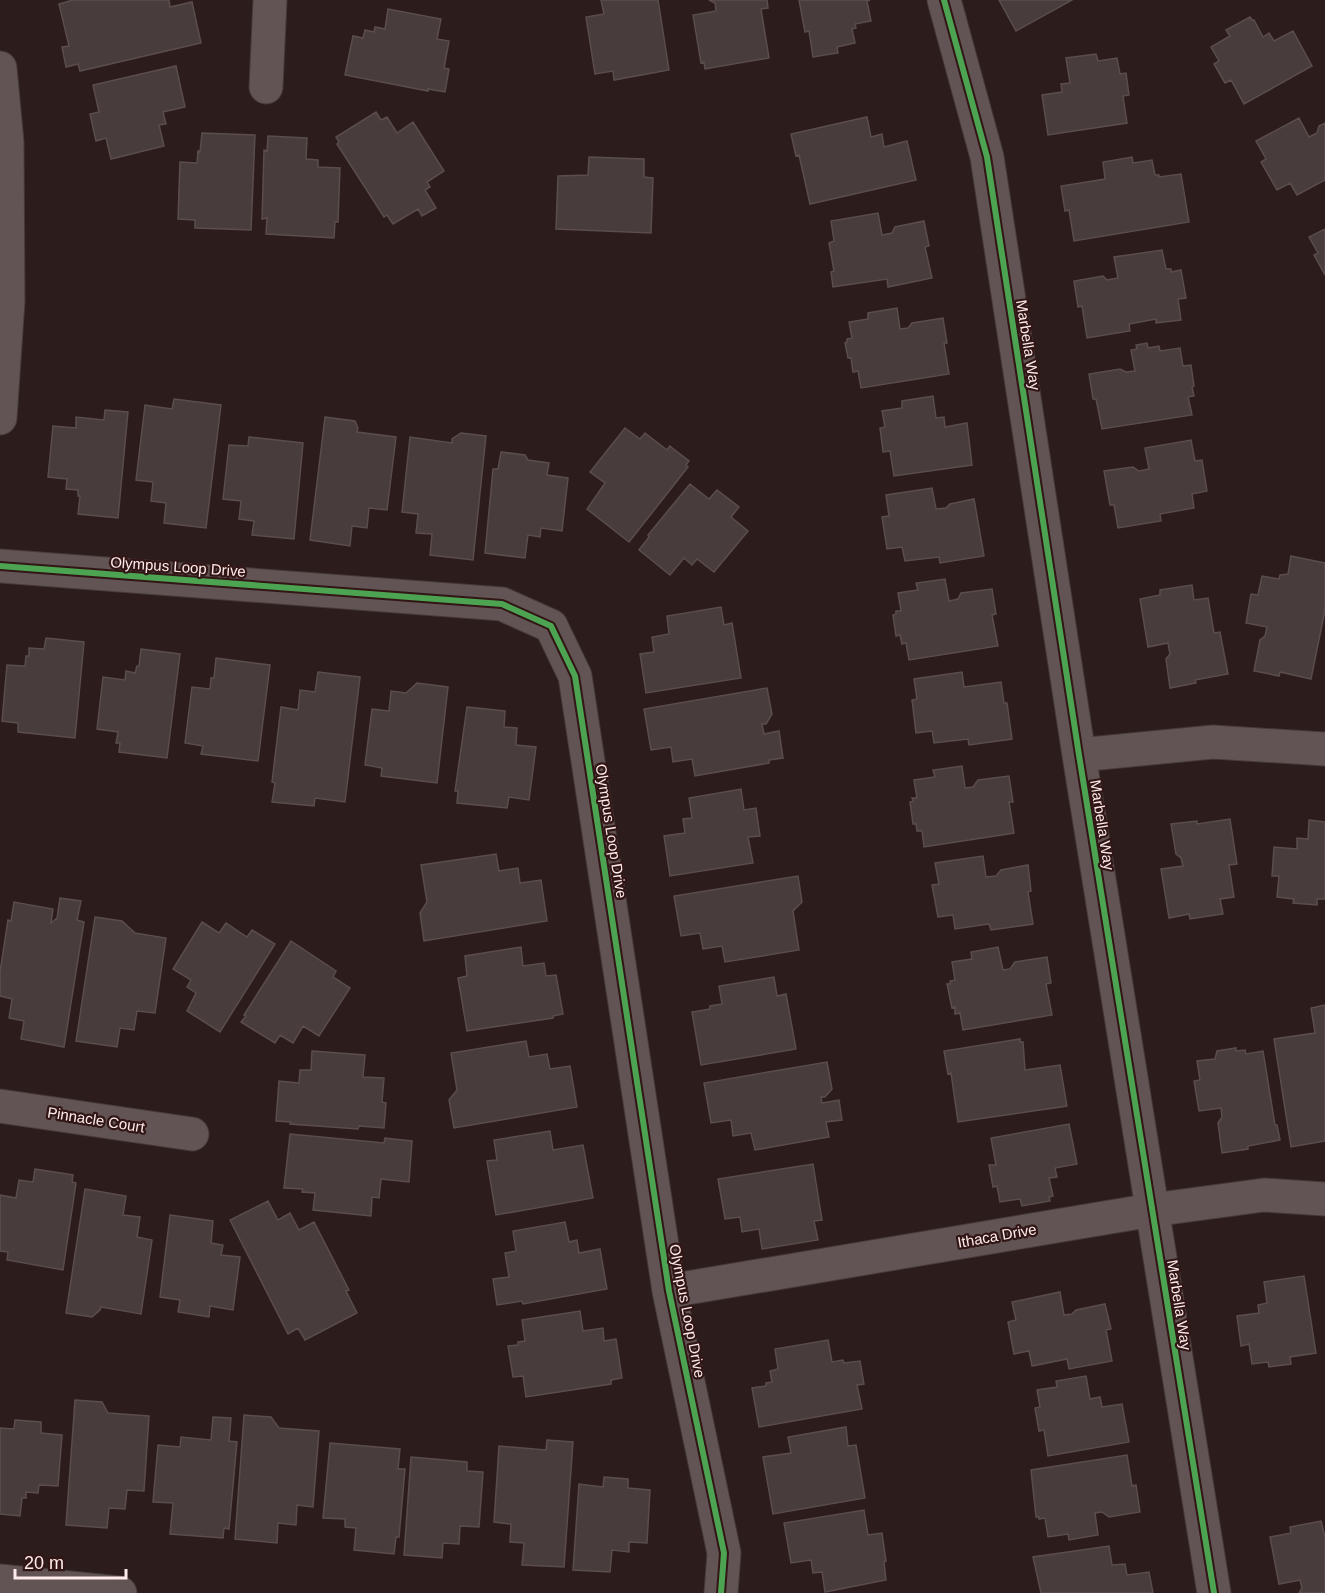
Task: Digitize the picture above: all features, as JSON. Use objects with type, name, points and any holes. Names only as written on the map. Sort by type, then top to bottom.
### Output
[{"type":"street","points":[[267,87],[270,0]]},
{"type":"street","name":"Marbella Way","points":[[944,0],[987,156],[1079,755],[1214,1593]]},
{"type":"street","points":[[0,68],[7,142],[8,279],[0,418]]},
{"type":"street","name":"Olympus Loop Drive","points":[[0,566],[502,604],[551,626],[575,676],[669,1291],[724,1553],[721,1593]]},
{"type":"street","points":[[1079,755],[1213,742],[1325,749]]},
{"type":"street","name":"Pinnacle Court","points":[[0,1106],[192,1134]]},
{"type":"street","name":"Ithaca Drive","points":[[669,1291],[1152,1210],[1264,1195],[1325,1199]]},
{"type":"street","points":[[0,1581],[120,1593]]},
{"type":"building","points":[[73,0],[169,0],[170,7],[192,2],[201,43],[80,71],[78,64],[66,67],[62,47],[69,46],[59,4]]},
{"type":"building","points":[[601,0],[658,0],[669,70],[614,80],[613,71],[595,74],[586,17],[604,14]]},
{"type":"building","points":[[709,0],[767,0],[768,8],[761,9],[769,58],[705,69],[704,62],[701,63],[693,15],[716,11],[715,3]]},
{"type":"building","points":[[799,0],[870,0],[867,1],[871,21],[855,24],[856,28],[852,29],[855,43],[837,47],[838,53],[813,57],[809,31],[805,32]]},
{"type":"building","points":[[999,0],[1072,0],[1016,31]]},
{"type":"building","points":[[388,9],[441,19],[437,39],[449,41],[444,68],[449,69],[445,92],[428,89],[428,91],[345,75],[353,36],[363,38],[365,30],[374,32],[375,27],[385,29]]},
{"type":"building","points":[[1250,17],[1263,37],[1269,33],[1274,41],[1293,31],[1312,66],[1244,104],[1231,80],[1225,83],[1214,64],[1219,61],[1211,47],[1230,36],[1226,30]]},
{"type":"building","points":[[1096,54],[1098,61],[1117,58],[1120,74],[1126,73],[1129,95],[1123,96],[1127,123],[1048,135],[1042,95],[1062,92],[1061,84],[1070,83],[1066,58]]},
{"type":"building","points":[[176,66],[185,107],[163,112],[166,124],[159,125],[164,146],[111,159],[106,138],[96,141],[90,114],[99,112],[93,85]]},
{"type":"building","points":[[376,112],[381,120],[387,117],[397,133],[413,122],[444,171],[427,182],[430,187],[425,190],[436,208],[422,216],[418,209],[393,224],[387,215],[384,217],[337,144],[339,142],[336,137]]},
{"type":"building","points":[[867,117],[871,137],[882,134],[884,147],[907,141],[916,180],[810,204],[799,155],[796,156],[791,134]]},
{"type":"building","points":[[1299,118],[1309,137],[1317,133],[1319,126],[1325,123],[1325,180],[1297,195],[1290,183],[1277,190],[1261,162],[1266,159],[1256,141]]},
{"type":"building","points":[[202,133],[255,135],[251,230],[195,228],[195,220],[178,219],[180,162],[197,163]]},
{"type":"building","points":[[268,136],[307,138],[306,159],[318,160],[318,167],[340,168],[338,222],[335,222],[334,238],[266,234],[267,218],[262,219],[264,150],[267,151]]},
{"type":"building","points":[[589,157],[644,159],[644,177],[653,178],[651,233],[556,229],[558,176],[588,175]]},
{"type":"building","points":[[1132,157],[1133,163],[1152,160],[1155,175],[1159,177],[1181,174],[1189,222],[1074,241],[1069,210],[1065,211],[1061,186],[1105,179],[1103,162]]},
{"type":"building","points":[[878,213],[882,235],[892,233],[895,227],[924,221],[929,246],[925,247],[932,278],[888,287],[887,279],[833,287],[831,272],[834,271],[829,243],[834,241],[831,221]]},
{"type":"building","points":[[1325,229],[1325,275],[1314,255],[1318,253],[1309,237]]},
{"type":"building","points":[[1162,250],[1166,269],[1171,269],[1171,272],[1181,270],[1186,298],[1178,299],[1181,320],[1156,323],[1156,319],[1129,324],[1130,331],[1087,338],[1082,306],[1078,307],[1074,281],[1103,276],[1107,280],[1118,278],[1114,257]]},
{"type":"building","points":[[897,308],[900,329],[908,328],[912,323],[943,318],[949,374],[861,388],[858,371],[853,372],[845,343],[847,339],[852,338],[849,322],[868,319],[868,313]]},
{"type":"building","points":[[1147,343],[1148,348],[1159,346],[1160,351],[1180,348],[1183,366],[1191,365],[1194,396],[1188,397],[1192,415],[1102,429],[1096,399],[1093,399],[1089,374],[1120,369],[1126,372],[1135,371],[1131,350],[1137,349],[1136,345]]},
{"type":"building","points":[[933,396],[936,418],[944,417],[945,427],[967,423],[972,465],[894,476],[890,451],[883,452],[880,428],[885,427],[882,411],[902,408],[902,401]]},
{"type":"building","points":[[174,399],[221,405],[206,528],[164,523],[166,503],[151,501],[153,482],[136,480],[145,405],[172,409]]},
{"type":"building","points":[[105,410],[128,412],[118,518],[78,514],[80,496],[78,496],[78,490],[66,489],[67,479],[48,477],[53,426],[76,428],[76,417],[104,420]]},
{"type":"building","points":[[325,417],[355,421],[357,432],[396,437],[387,510],[369,508],[367,528],[352,526],[350,546],[310,540]]},
{"type":"building","points":[[625,428],[640,439],[645,433],[667,450],[670,446],[689,461],[686,465],[688,467],[629,542],[587,509],[605,483],[590,472]]},
{"type":"building","points":[[461,433],[486,436],[473,560],[430,555],[432,534],[416,533],[418,514],[402,512],[410,437],[452,443],[452,439]]},
{"type":"building","points":[[249,437],[303,443],[294,539],[252,535],[254,521],[239,519],[241,501],[223,499],[229,445],[248,446]]},
{"type":"building","points":[[1191,440],[1195,461],[1202,460],[1207,491],[1192,494],[1194,508],[1160,514],[1161,521],[1118,528],[1114,505],[1110,505],[1104,471],[1133,467],[1139,471],[1149,469],[1145,448]]},
{"type":"building","points":[[501,452],[525,455],[528,460],[549,463],[547,475],[568,478],[562,531],[541,528],[540,537],[528,535],[525,558],[485,553],[493,469],[498,469]]},
{"type":"building","points":[[690,484],[709,499],[717,490],[739,507],[731,517],[748,531],[714,572],[697,559],[692,565],[684,558],[670,575],[639,550],[649,537],[648,535]]},
{"type":"building","points":[[932,488],[936,509],[974,499],[984,556],[940,563],[939,557],[905,561],[902,547],[887,549],[882,517],[889,516],[886,495]]},
{"type":"building","points":[[1291,556],[1325,563],[1325,610],[1311,679],[1280,672],[1279,676],[1254,671],[1260,640],[1265,636],[1267,627],[1246,623],[1251,594],[1258,595],[1262,576],[1279,579],[1280,575],[1288,574]]},
{"type":"building","points":[[945,579],[949,601],[958,599],[961,593],[992,589],[996,614],[992,615],[998,646],[909,660],[906,643],[902,644],[900,635],[896,636],[893,615],[896,611],[901,611],[898,593],[918,590],[916,583]]},
{"type":"building","points":[[1192,585],[1194,600],[1208,598],[1214,633],[1220,632],[1228,674],[1195,680],[1196,683],[1170,688],[1166,659],[1170,654],[1168,643],[1148,647],[1140,599],[1160,595],[1160,590]]},
{"type":"building","points":[[721,607],[724,625],[732,623],[741,678],[646,693],[640,654],[654,652],[652,637],[669,634],[667,616]]},
{"type":"building","points":[[46,638],[84,642],[75,738],[18,732],[18,723],[2,721],[7,665],[25,666],[29,648],[44,649]]},
{"type":"building","points":[[141,649],[180,654],[167,758],[119,752],[120,743],[116,743],[118,732],[97,729],[103,677],[125,680],[126,671],[135,673],[139,666]]},
{"type":"building","points":[[216,658],[270,665],[258,761],[201,754],[203,746],[185,743],[192,687],[210,689],[211,678],[214,678]]},
{"type":"building","points":[[318,672],[360,677],[345,802],[315,798],[314,806],[272,802],[275,783],[272,782],[281,707],[298,710],[300,690],[315,692]]},
{"type":"building","points":[[962,672],[964,687],[1001,682],[1004,703],[1007,703],[1012,739],[969,745],[968,739],[934,743],[932,731],[916,733],[912,700],[917,699],[914,679]]},
{"type":"building","points":[[417,683],[448,687],[437,783],[381,776],[382,768],[365,765],[372,709],[389,711],[391,691],[406,693]]},
{"type":"building","points":[[767,688],[772,714],[766,724],[762,724],[764,734],[779,731],[783,758],[769,760],[769,763],[695,776],[692,759],[673,762],[671,747],[651,750],[644,709]]},
{"type":"building","points":[[467,707],[505,711],[504,727],[517,728],[516,745],[536,747],[529,800],[509,797],[507,808],[457,803],[458,791],[455,791]]},
{"type":"building","points":[[962,766],[965,788],[973,787],[978,780],[1009,776],[1013,802],[1009,802],[1014,833],[924,847],[922,831],[917,831],[916,824],[913,824],[910,802],[913,801],[912,798],[917,798],[914,780],[935,777],[933,770]]},
{"type":"building","points":[[741,789],[744,810],[756,808],[760,836],[748,837],[753,863],[670,876],[664,836],[685,833],[683,819],[692,818],[689,798]]},
{"type":"building","points":[[1230,819],[1237,864],[1229,865],[1234,897],[1220,899],[1223,914],[1190,919],[1189,914],[1169,918],[1161,869],[1183,866],[1181,858],[1176,854],[1171,824],[1197,821],[1197,824]]},
{"type":"building","points":[[1309,820],[1325,822],[1325,899],[1317,899],[1317,905],[1293,903],[1294,899],[1277,897],[1279,876],[1272,876],[1274,847],[1297,849],[1297,838],[1308,839]]},
{"type":"building","points":[[496,854],[499,871],[518,868],[520,883],[541,880],[547,921],[424,941],[420,913],[427,902],[421,865]]},
{"type":"building","points":[[983,856],[986,877],[996,876],[1001,870],[1028,865],[1031,891],[1028,892],[1033,924],[991,930],[989,924],[955,929],[953,915],[938,917],[932,885],[939,884],[935,863]]},
{"type":"building","points":[[798,876],[802,902],[793,911],[799,950],[725,962],[722,946],[703,949],[700,933],[681,936],[674,896]]},
{"type":"building","points":[[60,898],[81,901],[77,920],[84,922],[64,1047],[21,1039],[24,1021],[9,1018],[12,999],[0,996],[0,972],[8,920],[11,921],[14,902],[53,909],[51,923],[57,918]]},
{"type":"building","points":[[95,917],[122,921],[135,933],[166,938],[155,1013],[137,1011],[134,1030],[120,1028],[117,1047],[76,1041]]},
{"type":"building","points":[[202,922],[219,933],[226,923],[247,937],[252,930],[275,944],[220,1032],[187,1011],[196,993],[187,987],[191,980],[173,969]]},
{"type":"building","points":[[291,941],[336,971],[333,977],[350,988],[319,1036],[303,1026],[293,1043],[280,1035],[275,1043],[241,1022]]},
{"type":"building","points":[[521,947],[523,966],[544,963],[546,976],[556,975],[563,1014],[553,1016],[553,1018],[467,1031],[458,978],[467,976],[465,956]]},
{"type":"building","points":[[998,947],[1003,970],[1010,969],[1015,962],[1047,957],[1051,983],[1046,984],[1052,1015],[963,1030],[960,1013],[955,1014],[955,1007],[952,1008],[947,984],[955,980],[952,962],[972,959],[971,952]]},
{"type":"building","points":[[774,977],[777,996],[786,994],[796,1049],[701,1065],[692,1012],[722,1004],[719,986]]},
{"type":"building","points":[[1325,1005],[1325,1141],[1291,1147],[1274,1039],[1315,1033],[1311,1008]]},
{"type":"building","points":[[1020,1039],[1020,1042],[1023,1042],[1025,1070],[1060,1065],[1067,1106],[958,1122],[951,1073],[948,1074],[944,1051]]},
{"type":"building","points":[[526,1041],[529,1057],[547,1054],[550,1069],[570,1066],[577,1107],[454,1128],[449,1100],[457,1090],[451,1053]]},
{"type":"building","points":[[1236,1048],[1236,1051],[1245,1050],[1246,1054],[1263,1051],[1275,1125],[1277,1125],[1280,1140],[1222,1153],[1218,1123],[1222,1117],[1221,1108],[1199,1111],[1194,1081],[1200,1080],[1197,1061],[1215,1059],[1217,1051]]},
{"type":"building","points":[[312,1051],[365,1055],[363,1077],[384,1078],[382,1102],[386,1103],[384,1128],[359,1126],[358,1129],[276,1121],[279,1081],[299,1083],[300,1070],[311,1070]]},
{"type":"building","points":[[827,1062],[832,1089],[825,1097],[821,1097],[822,1103],[839,1100],[842,1120],[826,1122],[829,1137],[755,1150],[751,1133],[733,1136],[731,1120],[711,1123],[704,1083]]},
{"type":"building","points":[[1069,1124],[1077,1164],[1055,1168],[1057,1177],[1049,1178],[1053,1196],[1049,1197],[1050,1201],[1022,1206],[1020,1199],[1000,1202],[997,1186],[993,1187],[989,1165],[996,1165],[991,1138]]},
{"type":"building","points":[[550,1131],[553,1150],[583,1145],[593,1198],[496,1215],[487,1161],[497,1160],[494,1140]]},
{"type":"building","points":[[290,1134],[384,1143],[385,1138],[412,1141],[409,1182],[381,1179],[379,1198],[372,1197],[371,1216],[313,1210],[315,1193],[302,1192],[303,1189],[284,1188]]},
{"type":"building","points":[[813,1164],[822,1220],[814,1221],[818,1240],[762,1249],[759,1229],[742,1232],[740,1217],[725,1219],[718,1179]]},
{"type":"building","points":[[35,1169],[73,1175],[72,1182],[76,1183],[63,1270],[7,1260],[8,1252],[0,1251],[0,1195],[16,1198],[19,1180],[33,1182]]},
{"type":"building","points":[[85,1189],[126,1196],[123,1215],[140,1217],[137,1237],[152,1240],[141,1314],[101,1307],[92,1317],[66,1313]]},
{"type":"building","points":[[268,1201],[278,1220],[290,1213],[299,1230],[314,1222],[349,1290],[346,1291],[357,1313],[305,1340],[298,1328],[288,1334],[230,1220]]},
{"type":"building","points":[[170,1215],[213,1221],[211,1243],[223,1245],[221,1255],[240,1257],[233,1310],[210,1306],[209,1317],[178,1312],[180,1300],[160,1297]]},
{"type":"building","points":[[565,1222],[569,1242],[577,1240],[579,1253],[600,1249],[607,1289],[523,1304],[522,1301],[497,1305],[493,1279],[509,1277],[505,1253],[516,1251],[513,1231]]},
{"type":"building","points":[[1304,1276],[1316,1353],[1290,1357],[1291,1364],[1269,1367],[1268,1362],[1252,1364],[1249,1344],[1241,1346],[1237,1316],[1259,1313],[1258,1305],[1267,1303],[1264,1282]]},
{"type":"building","points":[[1060,1292],[1064,1315],[1105,1304],[1111,1329],[1106,1330],[1112,1361],[1069,1369],[1067,1359],[1032,1366],[1029,1351],[1014,1354],[1008,1322],[1016,1320],[1012,1302]]},
{"type":"building","points":[[580,1311],[583,1331],[603,1328],[604,1341],[616,1339],[622,1378],[611,1380],[611,1384],[526,1397],[523,1376],[513,1377],[508,1346],[518,1345],[518,1342],[525,1341],[522,1320]]},
{"type":"building","points":[[828,1340],[832,1362],[860,1361],[864,1384],[857,1385],[862,1409],[759,1427],[752,1388],[766,1386],[766,1383],[772,1382],[770,1371],[778,1369],[775,1349]]},
{"type":"building","points":[[1086,1376],[1090,1399],[1100,1397],[1102,1407],[1122,1404],[1129,1442],[1048,1456],[1044,1430],[1039,1431],[1035,1408],[1040,1407],[1037,1390],[1057,1387],[1056,1381]]},
{"type":"building","points":[[75,1400],[102,1402],[108,1413],[149,1416],[144,1491],[127,1490],[125,1509],[109,1508],[107,1528],[66,1525]]},
{"type":"building","points":[[244,1415],[271,1417],[279,1428],[319,1431],[313,1507],[297,1505],[296,1525],[278,1523],[277,1543],[235,1539]]},
{"type":"building","points":[[213,1417],[231,1418],[229,1441],[237,1442],[229,1529],[224,1528],[223,1538],[170,1534],[173,1503],[153,1502],[158,1445],[180,1447],[181,1437],[211,1440]]},
{"type":"building","points":[[15,1420],[41,1422],[41,1433],[62,1435],[58,1486],[39,1485],[38,1493],[26,1492],[26,1498],[22,1498],[20,1516],[0,1514],[0,1428],[14,1429]]},
{"type":"building","points":[[846,1427],[848,1446],[856,1445],[865,1498],[773,1514],[763,1457],[791,1453],[788,1437]]},
{"type":"building","points":[[547,1440],[573,1442],[564,1567],[522,1565],[524,1543],[510,1542],[511,1524],[494,1522],[499,1446],[546,1450]]},
{"type":"building","points":[[330,1443],[400,1449],[398,1469],[405,1469],[399,1537],[396,1537],[394,1554],[354,1550],[356,1528],[345,1527],[345,1519],[323,1518]]},
{"type":"building","points":[[1127,1455],[1132,1486],[1136,1485],[1140,1512],[1109,1517],[1102,1512],[1095,1513],[1098,1535],[1069,1540],[1068,1534],[1048,1537],[1045,1518],[1036,1517],[1031,1470]]},
{"type":"building","points":[[411,1457],[467,1462],[467,1471],[483,1472],[479,1527],[460,1526],[459,1544],[443,1543],[442,1558],[404,1555]]},
{"type":"building","points":[[604,1477],[628,1479],[628,1488],[650,1490],[647,1543],[629,1542],[629,1552],[612,1550],[610,1572],[573,1570],[579,1484],[603,1487]]},
{"type":"building","points":[[864,1510],[868,1535],[882,1533],[886,1580],[825,1592],[822,1572],[813,1573],[811,1560],[791,1563],[784,1523]]},
{"type":"building","points":[[1321,1521],[1325,1537],[1325,1593],[1299,1593],[1302,1588],[1300,1580],[1279,1584],[1270,1537],[1291,1533],[1290,1527]]},
{"type":"building","points":[[1109,1546],[1112,1565],[1125,1564],[1127,1575],[1149,1572],[1153,1593],[1041,1593],[1033,1557]]},
{"type":"cycle path","points":[[944,0],[987,157],[1079,755],[1214,1593]]},
{"type":"cycle path","points":[[0,566],[502,604],[551,626],[575,676],[669,1291],[724,1553],[721,1593]]}]
